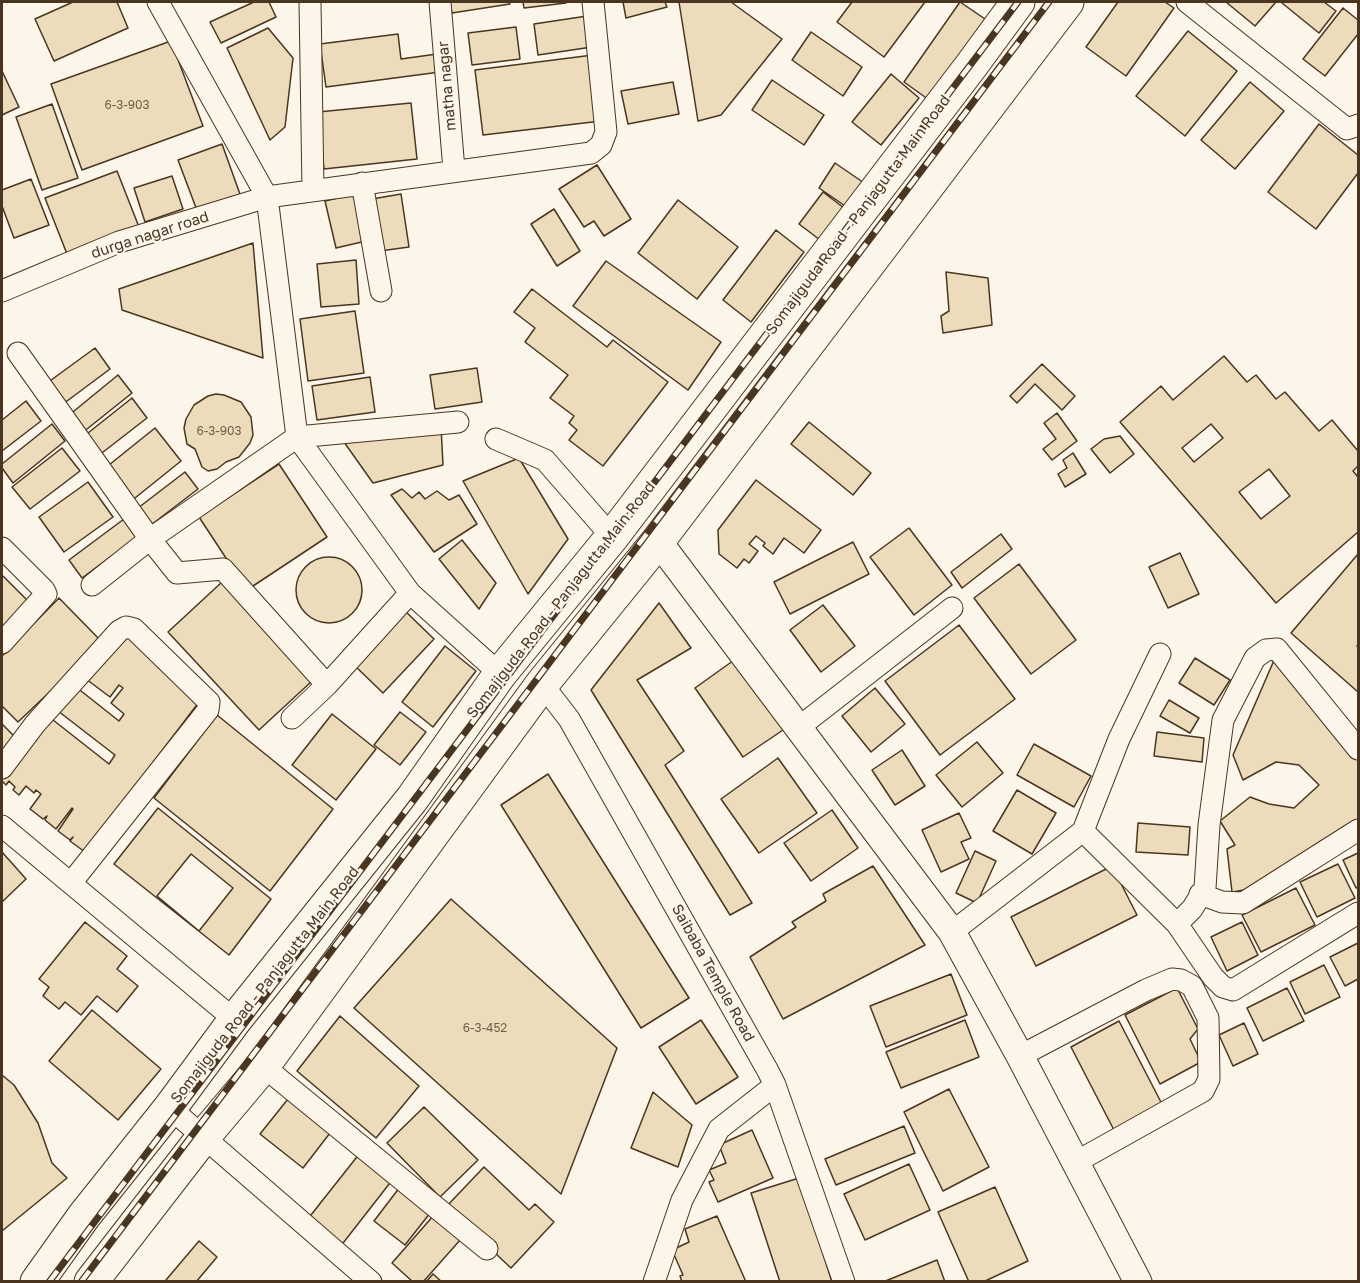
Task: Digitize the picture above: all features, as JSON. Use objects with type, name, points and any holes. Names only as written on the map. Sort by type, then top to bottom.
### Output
[{"type":"highway","name":"Somajiguda Road - Panjagutta Main Road","points":[[37,1281],[84,1216],[170,1108],[235,1020],[412,799],[500,674],[612,537],[1018,2]]},
{"type":"highway","points":[[92,1281],[204,1136],[263,1066],[542,684],[658,541],[1066,2]]},
{"type":"street","points":[[158,2],[267,197],[297,437],[410,593],[500,674]]},
{"type":"street","points":[[310,2],[313,190]]},
{"type":"street","name":"matha nagar","points":[[440,2],[454,170]]},
{"type":"street","name":"durga nagar road","points":[[2,291],[119,242],[267,197],[591,153],[601,145],[606,132],[593,2]]},
{"type":"street","points":[[1187,2],[1347,129],[1359,126]]},
{"type":"street","points":[[362,183],[381,291]]},
{"type":"street","points":[[18,353],[150,539],[177,573],[223,569],[327,685]]},
{"type":"street","points":[[92,585],[150,539],[297,437],[458,422]]},
{"type":"street","points":[[496,439],[545,460],[612,537]]},
{"type":"street","points":[[658,541],[952,932],[1138,1281]]},
{"type":"street","points":[[2,548],[46,594],[2,643]]},
{"type":"street","points":[[292,718],[327,685],[410,593]]},
{"type":"street","points":[[798,728],[951,608]]},
{"type":"street","points":[[2,768],[35,724],[119,631],[126,627],[134,629],[209,702],[208,710],[71,884]]},
{"type":"street","points":[[1177,924],[1191,909],[1204,888],[1209,825],[1223,720],[1255,658],[1266,650],[1277,649],[1359,749]]},
{"type":"street","points":[[952,932],[1083,831],[1119,739],[1160,654]]},
{"type":"street","name":"Saibaba Temple Road","points":[[542,684],[569,719],[775,1085],[844,1281]]},
{"type":"street","points":[[2,826],[235,1020]]},
{"type":"street","points":[[1200,894],[1222,902],[1243,903],[1359,830]]},
{"type":"street","points":[[1083,831],[1177,924],[1213,977],[1223,987],[1233,990],[1359,913]]},
{"type":"street","points":[[1020,1056],[1163,983],[1181,980],[1192,986],[1208,1018],[1209,1079],[1203,1091],[1076,1162]]},
{"type":"street","points":[[263,1066],[487,1249]]},
{"type":"street","points":[[654,1281],[682,1200],[719,1129],[775,1085]]},
{"type":"street","points":[[170,1108],[371,1281]]},
{"type":"building","points":[[73,2],[117,2],[128,28],[54,61],[35,19]]},
{"type":"building","points":[[254,2],[269,2],[276,17],[221,43],[210,22]]},
{"type":"building","points":[[450,2],[509,2],[510,4],[452,13]]},
{"type":"building","points":[[523,2],[566,2],[566,3],[524,8]]},
{"type":"building","points":[[623,2],[665,2],[667,7],[626,18]]},
{"type":"building","points":[[679,2],[731,2],[782,39],[721,115],[698,121]]},
{"type":"building","points":[[852,2],[925,2],[884,57],[837,22]]},
{"type":"building","points":[[960,2],[988,21],[932,102],[904,82]]},
{"type":"building","points":[[1118,2],[1165,2],[1174,8],[1126,76],[1086,47]]},
{"type":"building","points":[[1226,2],[1276,2],[1255,26]]},
{"type":"building","points":[[1283,2],[1324,2],[1336,11],[1319,33]]},
{"type":"building","points":[[1343,8],[1358,20],[1358,34],[1325,76],[1303,59]]},
{"type":"building","points":[[587,16],[592,47],[538,55],[534,24]]},
{"type":"building","points":[[516,27],[520,59],[472,65],[468,33]]},
{"type":"building","points":[[268,28],[293,58],[285,127],[270,140],[227,48]]},
{"type":"building","points":[[1188,31],[1237,71],[1185,136],[1136,96]]},
{"type":"building","points":[[811,32],[862,67],[843,96],[792,60]]},
{"type":"building","points":[[398,34],[401,59],[437,54],[440,72],[326,87],[320,44]]},
{"type":"building","points":[[171,41],[203,126],[82,170],[51,84]]},
{"type":"building","points":[[593,55],[601,121],[483,135],[475,70]]},
{"type":"building","points":[[2,71],[19,107],[2,115]]},
{"type":"building","points":[[891,74],[919,98],[881,145],[852,122]]},
{"type":"building","points":[[772,80],[824,115],[804,145],[752,110]]},
{"type":"building","points":[[673,82],[679,114],[628,124],[621,91]]},
{"type":"building","points":[[1250,82],[1284,111],[1235,169],[1201,140]]},
{"type":"building","points":[[411,103],[417,159],[324,169],[318,112]]},
{"type":"building","points":[[52,104],[78,178],[42,190],[16,117]]},
{"type":"building","points":[[1319,124],[1358,155],[1358,173],[1316,229],[1268,192]]},
{"type":"building","points":[[222,144],[241,197],[198,213],[178,160]]},
{"type":"building","points":[[835,163],[867,185],[851,210],[819,188]]},
{"type":"building","points":[[597,165],[631,219],[604,236],[594,221],[584,227],[559,189]]},
{"type":"building","points":[[117,171],[139,227],[67,254],[45,198]]},
{"type":"building","points":[[172,176],[183,209],[145,222],[134,188]]},
{"type":"building","points":[[31,179],[49,225],[14,238],[2,206],[2,190]]},
{"type":"building","points":[[823,192],[848,211],[824,243],[799,224]]},
{"type":"building","points":[[355,194],[366,241],[336,248],[325,201]]},
{"type":"building","points":[[401,194],[409,247],[380,251],[372,199]]},
{"type":"building","points":[[678,200],[738,247],[697,299],[638,253]]},
{"type":"building","points":[[554,209],[580,251],[557,266],[531,224]]},
{"type":"building","points":[[776,230],[804,252],[751,322],[723,300]]},
{"type":"building","points":[[253,243],[263,358],[122,310],[119,289]]},
{"type":"building","points":[[356,260],[359,304],[321,307],[317,264]]},
{"type":"building","points":[[606,261],[721,342],[688,390],[573,306]]},
{"type":"building","points":[[946,272],[988,278],[992,325],[943,333],[941,316],[949,311]]},
{"type":"building","points":[[532,289],[607,347],[613,340],[668,382],[603,466],[569,440],[577,430],[569,423],[574,416],[550,398],[568,375],[525,342],[535,328],[514,312]]},
{"type":"building","points":[[355,311],[364,373],[308,381],[300,319]]},
{"type":"building","points":[[95,348],[110,369],[59,407],[43,386]]},
{"type":"building","points":[[1224,356],[1247,382],[1256,375],[1276,399],[1285,392],[1319,431],[1332,420],[1358,451],[1358,466],[1353,471],[1358,477],[1358,532],[1276,603],[1120,422],[1161,386],[1173,400]],"holes":[[[1211,424],[1223,438],[1194,462],[1182,448]],[[1269,469],[1290,496],[1261,519],[1239,492]]]},
{"type":"building","points":[[1042,364],[1075,396],[1062,410],[1035,384],[1017,403],[1010,396]]},
{"type":"building","points":[[477,368],[482,402],[435,409],[430,375]]},
{"type":"building","points":[[118,375],[132,393],[82,433],[68,416]]},
{"type":"building","points":[[370,377],[375,412],[317,420],[312,386]]},
{"type":"building","points":[[216,394],[241,402],[251,417],[253,435],[239,457],[226,462],[217,469],[208,471],[202,467],[195,449],[187,444],[184,428],[194,405]]},
{"type":"building","points":[[132,398],[147,418],[98,456],[83,437]]},
{"type":"building","points":[[26,401],[41,421],[2,451],[2,420]]},
{"type":"building","points":[[1057,413],[1077,441],[1052,460],[1043,449],[1056,439],[1044,423]]},
{"type":"building","points":[[809,422],[871,473],[853,495],[791,444]]},
{"type":"building","points":[[52,424],[65,441],[13,483],[2,468],[2,464]]},
{"type":"building","points":[[441,426],[443,465],[373,483],[339,435]]},
{"type":"building","points":[[155,428],[181,461],[130,502],[104,469]]},
{"type":"building","points":[[1120,436],[1134,454],[1110,473],[1091,449],[1104,439]]},
{"type":"building","points":[[62,448],[80,471],[30,509],[12,487]]},
{"type":"building","points":[[1073,453],[1086,474],[1065,487],[1058,474],[1067,468],[1063,460]]},
{"type":"building","points":[[519,458],[568,539],[528,594],[463,481]]},
{"type":"building","points":[[279,464],[327,537],[247,590],[199,517]]},
{"type":"building","points":[[185,472],[198,489],[151,525],[138,508]]},
{"type":"building","points":[[756,480],[821,530],[804,553],[784,538],[773,554],[756,536],[749,544],[758,551],[749,563],[744,559],[737,568],[719,554],[718,530]]},
{"type":"building","points":[[88,482],[113,517],[64,552],[39,517]]},
{"type":"building","points":[[402,489],[412,498],[419,492],[425,499],[437,491],[449,500],[459,495],[477,524],[434,552],[391,495]]},
{"type":"building","points":[[124,519],[137,537],[82,578],[69,560]]},
{"type":"building","points":[[909,528],[952,585],[914,615],[870,557]]},
{"type":"building","points":[[1001,534],[1012,549],[962,588],[951,572]]},
{"type":"building","points":[[462,540],[496,583],[479,609],[439,559]]},
{"type":"building","points":[[853,542],[869,574],[790,614],[774,582]]},
{"type":"building","points":[[1180,553],[1199,594],[1168,608],[1149,567]]},
{"type":"building","points":[[1358,554],[1357,646],[1358,692],[1291,633]]},
{"type":"building","points":[[329,557],[342,559],[352,567],[360,577],[362,590],[360,603],[352,613],[342,621],[329,623],[316,621],[306,613],[298,603],[296,590],[298,577],[306,567],[316,559]]},
{"type":"building","points":[[1019,564],[1076,640],[1031,674],[974,598]]},
{"type":"building","points":[[2,577],[30,603],[2,631]]},
{"type":"building","points":[[222,582],[312,681],[259,730],[168,632]]},
{"type":"building","points":[[59,598],[102,642],[18,722],[2,706],[2,656]]},
{"type":"building","points":[[659,603],[691,648],[637,680],[684,751],[665,765],[752,903],[730,915],[591,690]]},
{"type":"building","points":[[823,605],[855,646],[821,672],[790,630]]},
{"type":"building","points":[[403,609],[434,639],[383,693],[352,663]]},
{"type":"building","points":[[959,625],[1015,699],[940,755],[885,681]]},
{"type":"building","points":[[128,631],[199,702],[85,852],[70,841],[73,837],[70,840],[58,831],[72,808],[56,829],[45,820],[47,816],[43,819],[30,809],[41,794],[36,790],[34,793],[26,786],[19,795],[13,790],[15,787],[9,781],[6,785],[2,781],[2,776],[48,716],[109,764],[115,755],[58,711],[76,687],[119,721],[124,714],[111,703],[123,688],[119,685],[110,697],[86,679]]},
{"type":"building","points":[[445,646],[476,671],[433,727],[402,702]]},
{"type":"building","points":[[737,658],[786,728],[743,757],[695,688]]},
{"type":"building","points":[[1195,658],[1230,680],[1214,705],[1179,683]]},
{"type":"building","points":[[1275,658],[1329,730],[1334,726],[1358,760],[1358,820],[1257,888],[1232,892],[1227,849],[1235,845],[1220,821],[1250,797],[1269,804],[1294,808],[1319,785],[1299,765],[1276,762],[1243,780],[1233,755]]},
{"type":"building","points":[[875,688],[905,724],[871,752],[842,716]]},
{"type":"building","points":[[1169,700],[1199,718],[1190,733],[1160,716]]},
{"type":"building","points":[[400,712],[426,732],[400,765],[374,745]]},
{"type":"building","points":[[332,714],[376,749],[336,800],[292,765]]},
{"type":"building","points":[[217,715],[333,809],[270,891],[154,798]]},
{"type":"building","points":[[2,724],[20,742],[2,761]]},
{"type":"building","points":[[1157,732],[1204,738],[1202,762],[1154,756]]},
{"type":"building","points":[[977,742],[1003,773],[962,807],[936,775]]},
{"type":"building","points":[[1034,744],[1091,776],[1074,807],[1017,775]]},
{"type":"building","points":[[902,750],[925,786],[895,805],[872,770]]},
{"type":"building","points":[[778,758],[817,813],[759,853],[721,799]]},
{"type":"building","points":[[548,774],[689,998],[641,1028],[501,805]]},
{"type":"building","points":[[1017,790],[1056,813],[1032,854],[993,831]]},
{"type":"building","points":[[158,808],[271,899],[229,955],[114,864]]},
{"type":"building","points":[[832,810],[858,848],[811,881],[784,843]]},
{"type":"building","points":[[959,813],[971,838],[961,842],[969,859],[941,872],[922,830]]},
{"type":"building","points":[[1138,823],[1190,827],[1188,855],[1136,852]]},
{"type":"building","points":[[975,851],[996,861],[977,903],[956,893]]},
{"type":"building","points":[[2,852],[26,879],[2,902]]},
{"type":"building","points":[[1358,853],[1358,887],[1356,888],[1343,860]]},
{"type":"building","points":[[191,854],[233,888],[199,931],[157,896]]},
{"type":"building","points":[[1338,864],[1355,898],[1317,917],[1300,882]]},
{"type":"building","points":[[873,866],[925,945],[783,1019],[750,957],[796,927],[792,922],[826,901],[823,894]]},
{"type":"building","points":[[1112,866],[1137,915],[1036,966],[1011,917]]},
{"type":"building","points":[[1296,888],[1315,925],[1261,952],[1242,915]]},
{"type":"building","points":[[451,899],[617,1048],[561,1194],[354,1008]]},
{"type":"building","points":[[85,922],[127,956],[117,969],[138,986],[117,1012],[97,996],[81,1015],[65,1002],[59,1009],[43,996],[49,987],[39,979]]},
{"type":"building","points":[[1242,922],[1258,955],[1227,971],[1211,937]]},
{"type":"building","points":[[1358,943],[1358,979],[1345,986],[1330,957]]},
{"type":"building","points":[[1324,965],[1340,997],[1305,1014],[1290,982]]},
{"type":"building","points":[[951,974],[967,1015],[886,1047],[870,1006]]},
{"type":"building","points":[[1177,988],[1198,1029],[1190,1039],[1201,1062],[1160,1084],[1125,1015]]},
{"type":"building","points":[[1287,988],[1304,1021],[1263,1041],[1247,1008]]},
{"type":"building","points":[[92,1010],[161,1069],[118,1120],[49,1061]]},
{"type":"building","points":[[340,1016],[419,1086],[376,1138],[297,1071]]},
{"type":"building","points":[[701,1020],[738,1077],[696,1104],[659,1047]]},
{"type":"building","points":[[965,1020],[979,1057],[901,1088],[886,1052]]},
{"type":"building","points":[[1119,1021],[1163,1106],[1115,1132],[1071,1047]]},
{"type":"building","points":[[1244,1023],[1258,1054],[1233,1066],[1219,1035]]},
{"type":"building","points":[[2,1075],[14,1085],[38,1123],[52,1163],[67,1178],[2,1231]]},
{"type":"building","points":[[949,1089],[989,1167],[943,1191],[904,1112]]},
{"type":"building","points":[[653,1092],[692,1125],[678,1167],[631,1148]]},
{"type":"building","points":[[288,1099],[330,1133],[303,1168],[260,1134]]},
{"type":"building","points":[[424,1107],[478,1160],[440,1197],[387,1143]]},
{"type":"building","points":[[904,1126],[915,1153],[836,1185],[825,1159]]},
{"type":"building","points":[[752,1130],[773,1178],[718,1202],[709,1182],[714,1180],[709,1170],[726,1163],[719,1145]]},
{"type":"building","points":[[360,1153],[393,1179],[340,1247],[307,1220]]},
{"type":"building","points":[[909,1164],[930,1210],[865,1240],[844,1194]]},
{"type":"building","points":[[484,1167],[529,1210],[535,1204],[554,1222],[511,1268],[446,1207]]},
{"type":"building","points":[[799,1178],[832,1282],[780,1282],[751,1193]]},
{"type":"building","points":[[403,1183],[434,1208],[405,1245],[374,1221]]},
{"type":"building","points":[[995,1187],[1028,1261],[983,1282],[969,1282],[938,1212]]},
{"type":"building","points":[[434,1215],[461,1239],[423,1282],[413,1282],[392,1263]]},
{"type":"building","points":[[717,1216],[746,1282],[682,1282],[680,1276],[683,1275],[672,1250],[689,1242],[685,1229]]},
{"type":"building","points":[[199,1241],[217,1257],[196,1282],[168,1282],[166,1280]]},
{"type":"building","points":[[937,1260],[945,1282],[883,1282]]},
{"type":"building","points":[[433,1274],[442,1282],[426,1282]]},
{"type":"railway","points":[[49,1282],[1018,2]]},
{"type":"railway","points":[[81,1282],[1049,2]]}]
